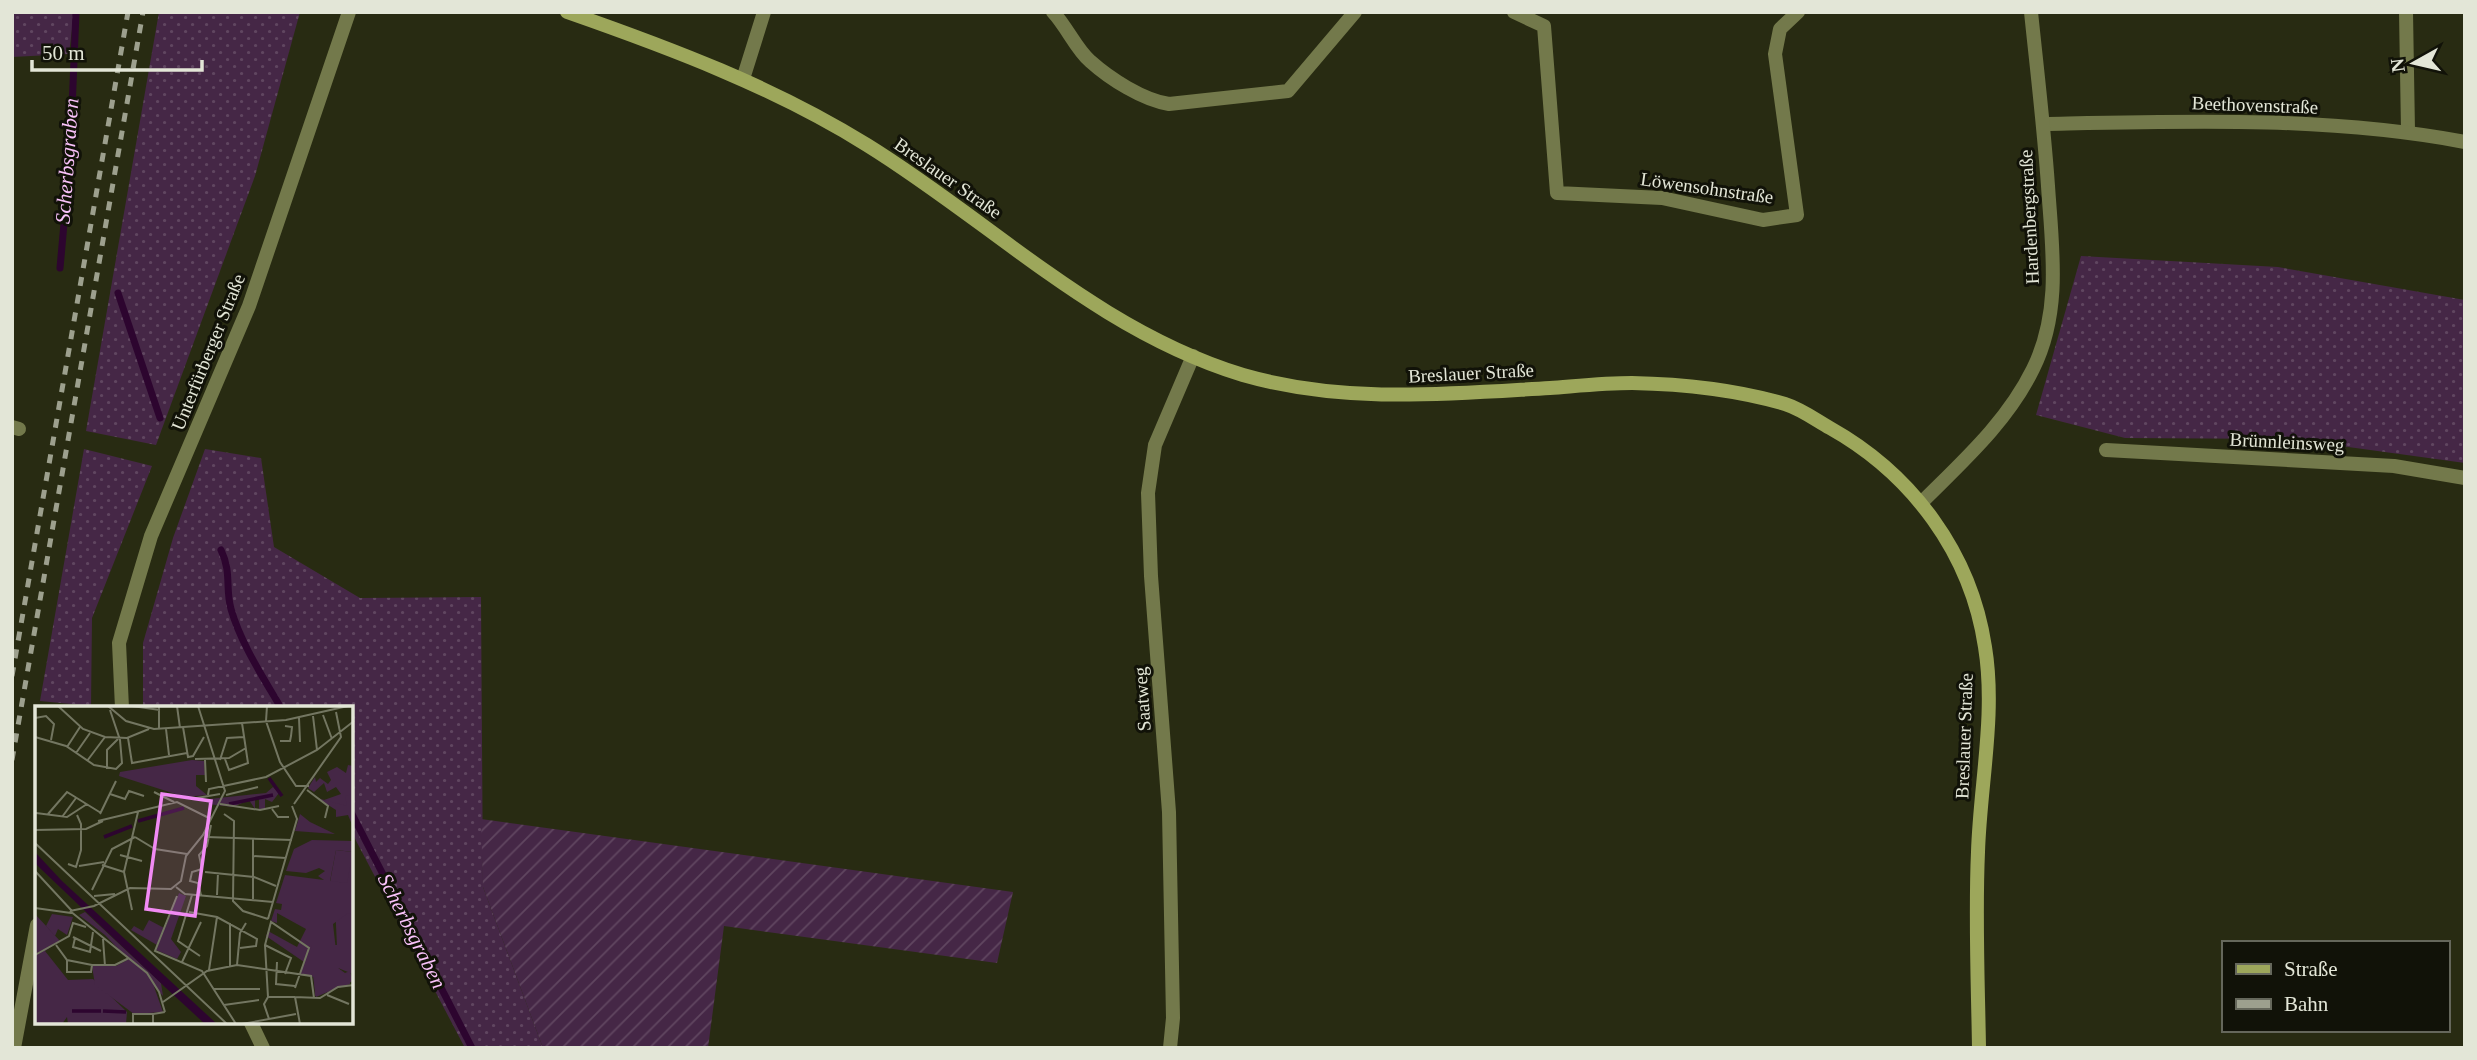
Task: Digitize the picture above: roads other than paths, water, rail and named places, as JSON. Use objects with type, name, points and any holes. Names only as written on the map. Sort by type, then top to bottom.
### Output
[{"type":"main road","name":"Breslauer Straße","points":[[567,12],[658,44],[743,79],[866,145],[1081,298],[1135,330],[1193,356],[1245,375],[1328,391],[1373,396],[1418,396],[1631,383],[1715,390],[1790,405],[1857,443],[1922,502],[1951,544],[1973,597],[1985,648],[1988,707],[1978,854],[1979,1048]]},
{"type":"main road","name":"Breslauer Straße","points":[[1978,1004],[1986,1048]]},
{"type":"street","name":"Unterfürberger Straße","points":[[122,706],[119,643],[151,536],[248,306],[349,12]]},
{"type":"street","points":[[743,79],[764,12]]},
{"type":"street","points":[[1053,12],[1069,29],[1089,60],[1155,102],[1169,104],[1288,91],[1355,12]]},
{"type":"street","name":"Löwensohnstraße","points":[[1514,12],[1544,26],[1557,193],[1662,198],[1763,219],[1797,215],[1775,54],[1780,29],[1798,12]]},
{"type":"street","name":"Hardenbergstraße","points":[[1922,502],[1999,423],[2034,368],[2049,323],[2054,275],[2043,124],[2031,12]]},
{"type":"street","points":[[2406,12],[2408,131]]},
{"type":"street","name":"Beethovenstraße","points":[[2043,124],[2226,121],[2408,131],[2465,142]]},
{"type":"street","name":"Saatweg","points":[[1170,1048],[1173,1018],[1169,812],[1151,576],[1148,493],[1155,445],[1193,356]]},
{"type":"street","name":"Brünnleinsweg","points":[[2106,450],[2394,467],[2465,478]]},
{"type":"street","points":[[14,1048],[35,936]]},
{"type":"street","points":[[252,1025],[263,1048]]},
{"type":"waterway","name":"Scherbsgraben","points":[[60,268],[70,157],[76,12]]},
{"type":"waterway","name":"Scherbsgraben","points":[[118,293],[160,418]]},
{"type":"waterway","name":"Scherbsgraben","points":[[221,550],[235,622],[280,706]]},
{"type":"waterway","name":"Scherbsgraben","points":[[354,818],[472,1048]]},
{"type":"railway","points":[[12,676],[128,12]]},
{"type":"railway","points":[[12,760],[143,12]]}]
